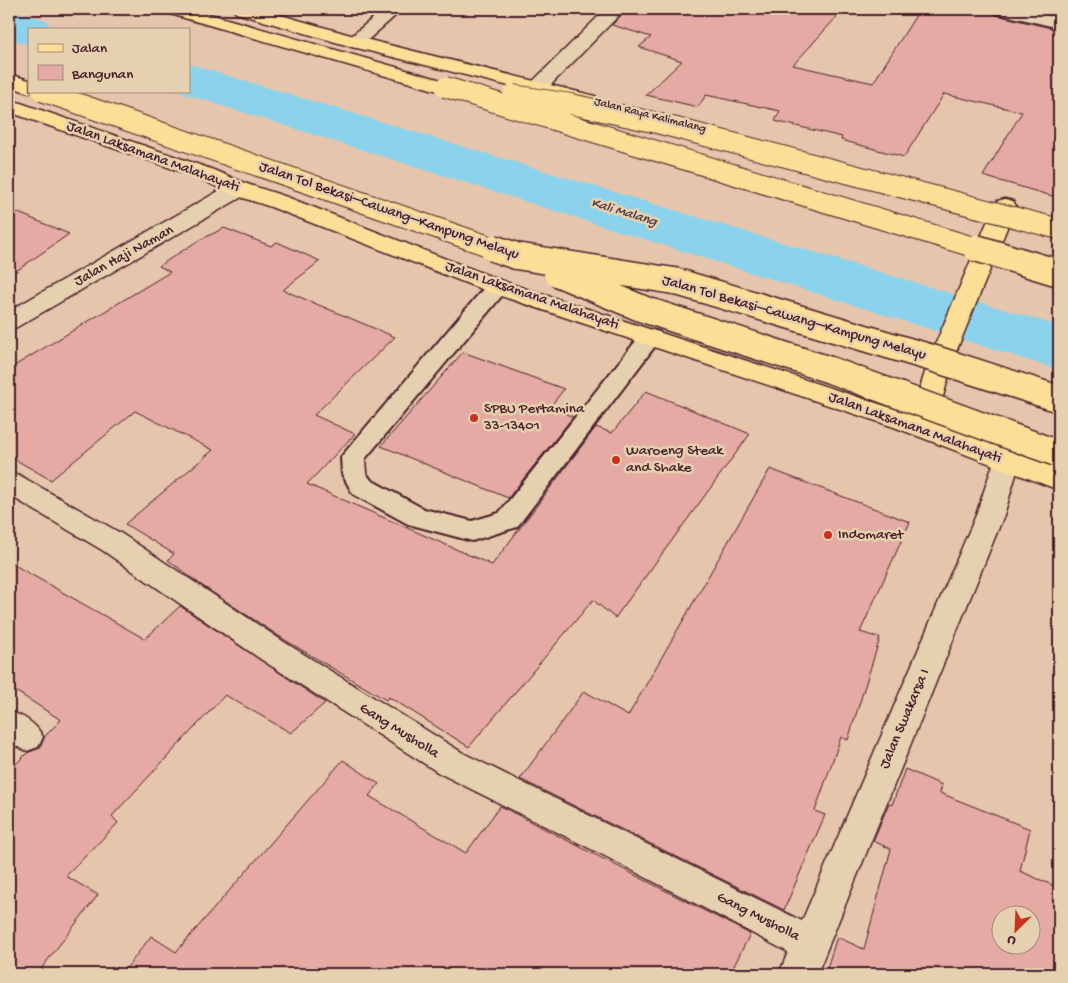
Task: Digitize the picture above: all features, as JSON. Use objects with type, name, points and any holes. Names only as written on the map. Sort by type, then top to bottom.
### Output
[{"type":"main road","points":[[173,9],[445,87],[1059,273]]},
{"type":"main road","name":"Jalan Raya Kalimalang","points":[[242,9],[355,42],[1059,221]]},
{"type":"main road","points":[[9,80],[28,86]]},
{"type":"main road","points":[[445,87],[551,99],[632,116],[861,175],[1059,229]]},
{"type":"main road","name":"Jalan Tol Bekasi–Cawang–Kampung Melayu","points":[[45,92],[516,256],[674,281],[935,359],[1059,399]]},
{"type":"main road","name":"Jalan Laksamana Malahayati","points":[[9,105],[204,173],[239,189],[280,202],[497,287],[903,421],[1007,462],[1059,480]]},
{"type":"main road","points":[[934,432],[929,400],[942,357],[1005,206]]},
{"type":"main road","points":[[516,256],[643,309],[830,370],[1059,454]]},
{"type":"main road","points":[[903,421],[929,400]]},
{"type":"street","points":[[355,42],[394,9]]},
{"type":"street","points":[[538,87],[616,9]]},
{"type":"street","points":[[1002,9],[1059,23]]},
{"type":"street","name":"Jalan Haji Naman","points":[[9,321],[239,189]]},
{"type":"street","name":"Jalan Swakarsa I","points":[[798,974],[990,515],[1007,462]]},
{"type":"street","name":"Gang Musholla","points":[[9,482],[112,542],[274,651],[451,764],[615,844],[810,944]]},
{"type":"lane","points":[[497,287],[353,457],[354,474],[362,487],[417,516],[472,531],[508,520],[651,337]]},
{"type":"building","points":[[627,9],[844,9],[793,65],[873,83],[920,9],[991,9],[996,15],[1059,30],[1059,198],[983,176],[1022,112],[944,94],[904,157],[841,140],[842,137],[775,121],[780,111],[706,95],[698,107],[646,95],[682,61],[639,47],[651,37],[612,25]]},
{"type":"building","points":[[9,209],[69,234],[9,276]]},
{"type":"building","points":[[224,228],[271,246],[277,242],[320,261],[283,290],[395,337],[314,415],[355,434],[307,484],[492,565],[596,427],[612,433],[646,391],[750,434],[615,618],[593,600],[469,747],[389,697],[386,700],[285,640],[201,585],[168,560],[174,554],[125,524],[213,450],[135,411],[51,480],[9,456],[9,369],[170,272],[159,266],[196,242]]},
{"type":"building","name":"SPBU Pertamina 33-13401","points":[[463,352],[564,389],[550,407],[573,417],[508,498],[381,446]]},
{"type":"building","points":[[770,469],[910,522],[860,632],[880,638],[848,740],[841,737],[815,811],[825,815],[784,910],[520,779],[584,691],[628,716]]},
{"type":"building","points":[[9,562],[145,639],[180,606],[325,703],[291,733],[225,695],[112,816],[118,823],[66,876],[98,895],[37,974],[9,974],[9,771],[27,753],[40,748],[45,736],[61,720],[9,687]]},
{"type":"building","points":[[343,760],[379,784],[369,796],[466,853],[500,806],[750,934],[730,974],[122,974],[151,936],[176,952]]},
{"type":"building","points":[[905,769],[942,785],[940,793],[1030,829],[1020,871],[1059,888],[1059,974],[825,974],[837,937],[864,949],[891,849],[873,841],[889,803],[892,805]]},
{"type":"waterway","name":"Kali Malang","points":[[9,24],[28,30]]},
{"type":"waterway","name":"Kali Malang","points":[[190,79],[1059,348]]},
{"type":"place","name":"SPBU Pertamina 33-13401","points":[[474,418]]},
{"type":"place","name":"Waroeng Steak and Shake","points":[[616,460]]},
{"type":"place","name":"Indomaret","points":[[828,535]]}]
